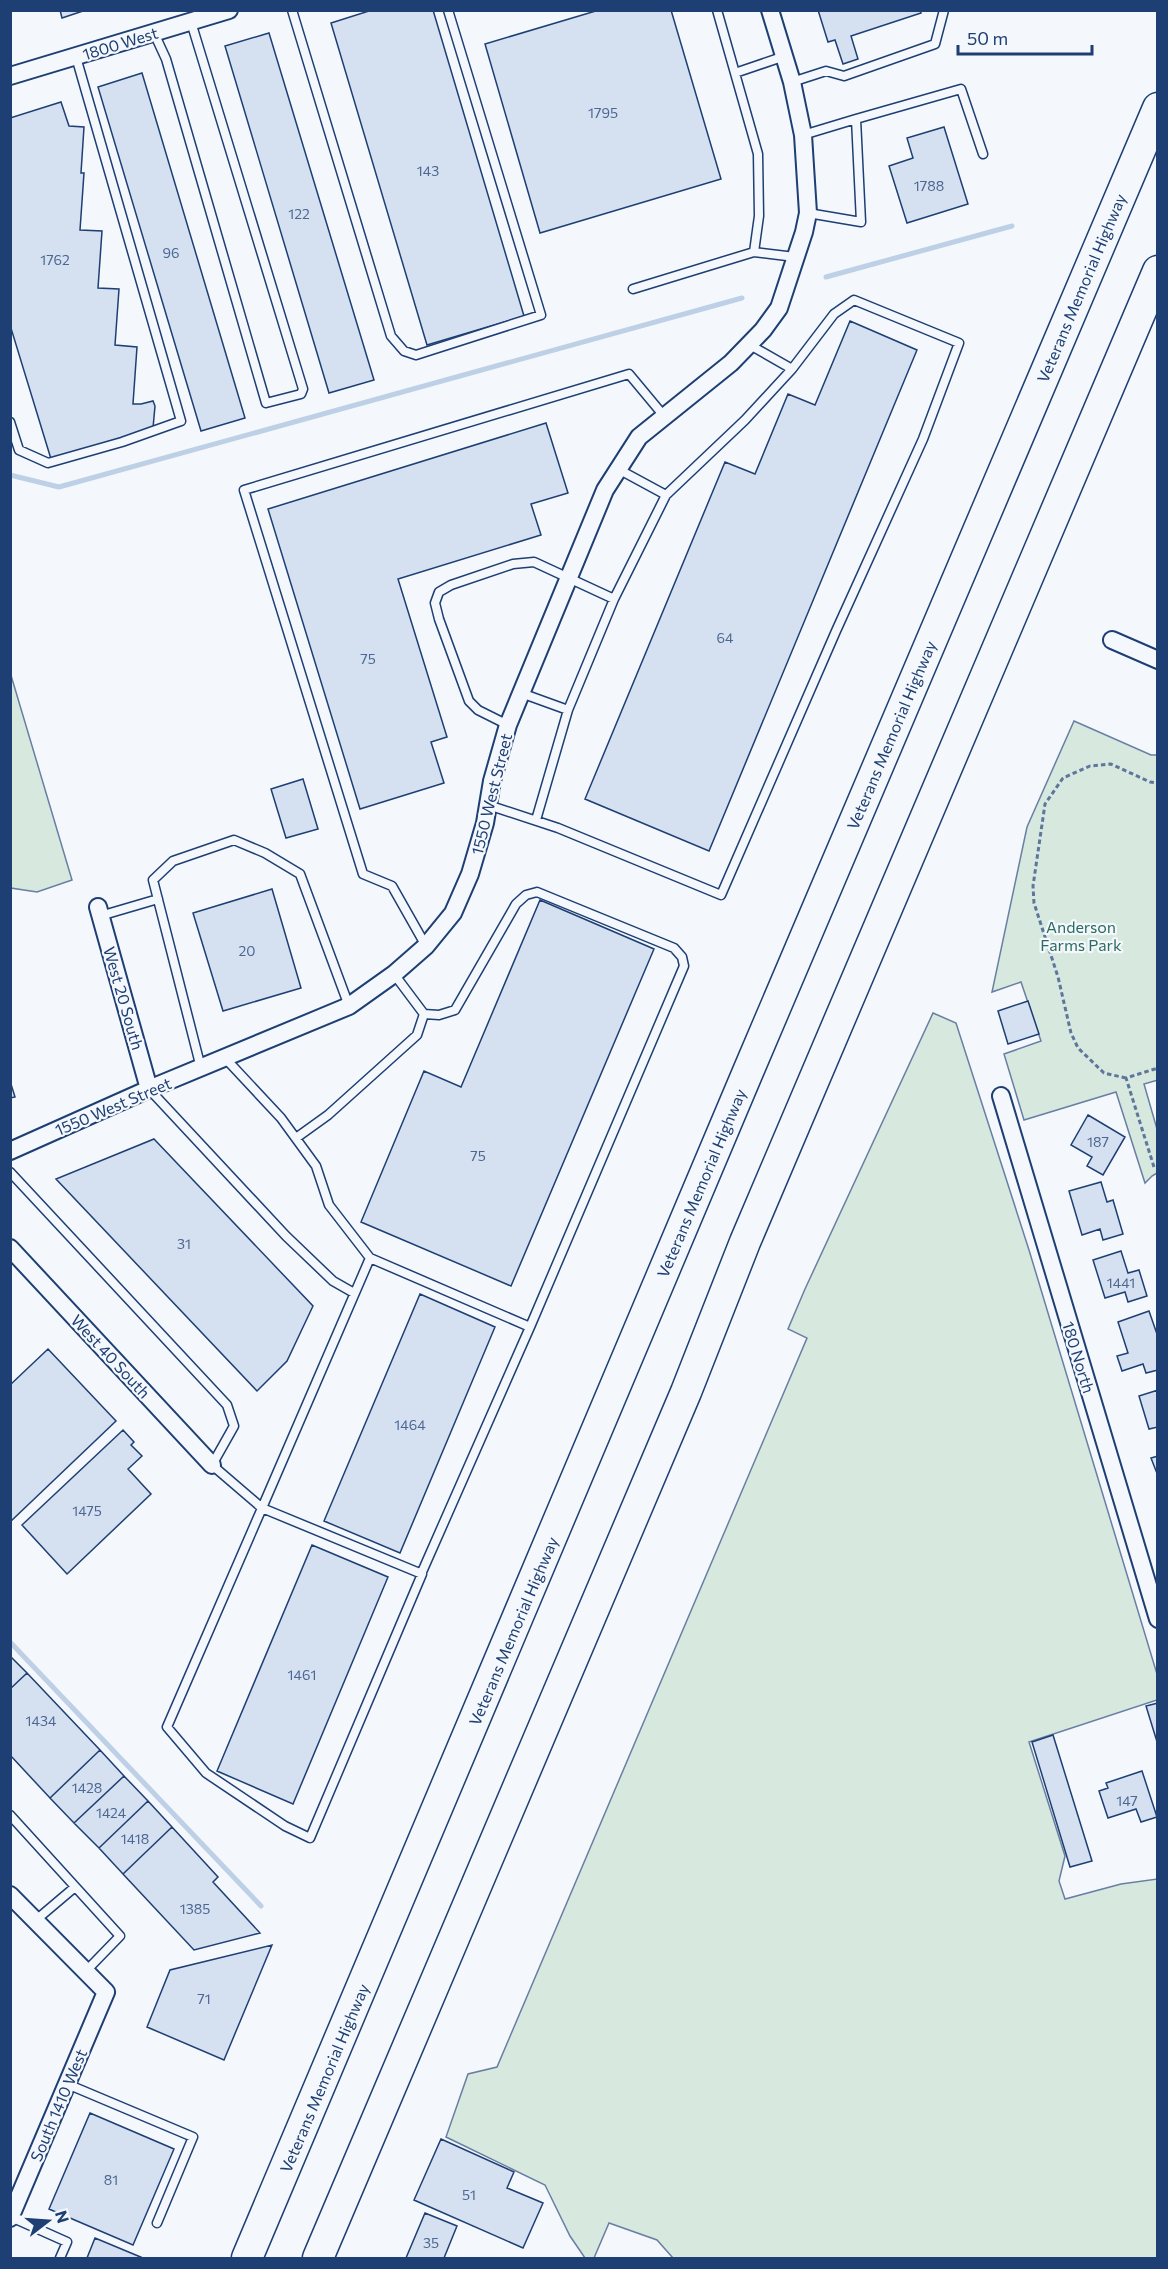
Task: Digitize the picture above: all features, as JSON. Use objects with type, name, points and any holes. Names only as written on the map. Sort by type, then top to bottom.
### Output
[{"type":"highway","name":"Veterans Memorial Highway","points":[[247,2259],[1158,108]]},
{"type":"highway","points":[[318,2259],[673,1422],[745,1242],[1158,270]]},
{"type":"street","name":"1800 West","points":[[10,76],[229,10]]},
{"type":"street","points":[[770,10],[792,82],[803,135],[808,213]]},
{"type":"street","name":"1550 West Street","points":[[10,1151],[149,1089],[349,1006],[394,974],[426,946],[453,913],[470,874],[485,824],[492,781],[508,726],[605,490],[639,437],[731,363],[763,330],[779,308],[808,213]]},
{"type":"street","points":[[1112,640],[1158,660]]},
{"type":"street","name":"West 20 South","points":[[99,911],[149,1089]]},
{"type":"street","name":"180 North","points":[[1001,1096],[1158,1619]]},
{"type":"street","name":"West 40 South","points":[[10,1248],[212,1465]]},
{"type":"street","points":[[10,1895],[86,1971]]},
{"type":"street","name":"South 1410 West","points":[[11,2218],[106,1992],[86,1971]]},
{"type":"lane","points":[[292,10],[391,336],[404,351],[416,355],[541,315],[448,10]]},
{"type":"lane","points":[[717,10],[758,154],[759,216],[754,252]]},
{"type":"lane","points":[[792,82],[826,71],[844,76],[935,44],[944,10]]},
{"type":"lane","points":[[154,33],[166,59],[266,403],[301,394],[303,389],[191,22]]},
{"type":"lane","points":[[735,73],[785,56]]},
{"type":"lane","points":[[10,422],[19,450],[48,463],[122,442],[181,421],[76,57]]},
{"type":"lane","points":[[803,135],[961,89],[983,154]]},
{"type":"lane","points":[[808,213],[861,222],[856,119]]},
{"type":"lane","points":[[633,289],[754,252],[795,256]]},
{"type":"lane","points":[[488,804],[536,820],[721,895],[923,439],[959,343],[854,300],[834,314],[792,369],[745,420],[666,495],[614,599],[568,710],[536,820]]},
{"type":"lane","points":[[750,345],[792,369]]},
{"type":"lane","points":[[426,946],[392,885],[363,874],[244,490],[629,374],[664,416]]},
{"type":"lane","points":[[618,469],[666,495]]},
{"type":"lane","points":[[508,726],[478,710],[469,701],[439,619],[435,603],[439,591],[513,564],[534,562],[614,599]]},
{"type":"lane","points":[[521,693],[568,710]]},
{"type":"lane","points":[[201,1068],[153,880],[173,861],[234,840],[265,853],[300,874],[349,1006]]},
{"type":"lane","points":[[370,1258],[166,1727],[206,1773],[285,1826],[310,1838],[684,966],[682,957],[674,948],[537,892],[526,895],[516,904],[455,1010],[439,1015],[424,1014],[394,974]]},
{"type":"lane","points":[[99,911],[158,899]]},
{"type":"lane","points":[[296,1138],[328,1115],[417,1035],[424,1014]]},
{"type":"lane","points":[[225,1058],[281,1118],[296,1138],[316,1166],[329,1205],[370,1258],[531,1327]]},
{"type":"lane","points":[[149,1089],[286,1236],[333,1281],[354,1293]]},
{"type":"lane","points":[[10,1172],[227,1405],[234,1426],[212,1465],[262,1508],[422,1574]]},
{"type":"lane","points":[[10,1815],[120,1936],[86,1971]]},
{"type":"lane","points":[[36,1920],[75,1887]]},
{"type":"lane","points":[[67,2084],[194,2137],[157,2223]]},
{"type":"lane","points":[[11,2218],[67,2242],[60,2259]]},
{"type":"path","points":[[1158,783],[1150,782],[1111,764],[1090,766],[1063,778],[1045,804],[1033,886],[1034,903],[1058,977],[1071,1033],[1078,1048],[1104,1073],[1126,1078],[1158,1068]]},
{"type":"path","points":[[1126,1078],[1154,1167]]},
{"type":"green space","points":[[10,672],[72,880],[37,892],[11,888]]},
{"type":"green space","name":"Anderson Farms Park","points":[[1074,721],[1151,755],[1157,755],[1158,1080],[1144,1084],[1157,1129],[1157,1173],[1145,1183],[1116,1092],[1024,1120],[1004,1054],[1041,1041],[1021,982],[992,992],[1027,827]]},
{"type":"green space","points":[[933,1013],[956,1023],[1029,1250],[1157,1674],[1157,1700],[1029,1742],[1065,1856],[1059,1881],[1065,1899],[1121,1884],[1157,1879],[1157,2258],[673,2258],[657,2240],[609,2223],[594,2258],[585,2258],[570,2236],[545,2185],[446,2137],[468,2074],[497,2067],[807,1338],[788,1329]]},
{"type":"building","points":[[60,10],[86,10],[62,18]]},
{"type":"building","points":[[372,10],[433,10],[524,316],[427,345],[331,23]]},
{"type":"building","points":[[599,10],[671,10],[721,179],[540,233],[485,44]]},
{"type":"building","points":[[818,10],[920,10],[921,13],[851,36],[858,59],[843,64],[835,40],[828,42]]},
{"type":"building","points":[[269,33],[374,380],[329,393],[225,46]]},
{"type":"building","points":[[142,73],[245,418],[201,431],[98,87]]},
{"type":"building","points":[[61,102],[69,126],[84,127],[80,230],[102,231],[98,288],[119,289],[115,345],[137,347],[133,404],[153,401],[155,406],[153,428],[51,459],[10,325],[10,118]]},
{"type":"building","points":[[944,127],[968,204],[907,223],[889,166],[913,158],[907,138]]},
{"type":"building","points":[[850,321],[917,350],[709,851],[585,799],[725,462],[755,474],[788,394],[815,405]]},
{"type":"building","points":[[546,423],[568,493],[531,504],[541,535],[398,579],[447,737],[431,742],[444,783],[360,809],[268,509]]},
{"type":"building","points":[[303,779],[318,829],[286,838],[271,789]]},
{"type":"building","points":[[272,889],[301,988],[223,1011],[193,913]]},
{"type":"building","points":[[540,900],[654,949],[511,1286],[361,1222],[424,1071],[461,1087]]},
{"type":"building","points":[[1028,1001],[1039,1034],[1008,1044],[998,1011]]},
{"type":"building","points":[[10,1081],[15,1097],[10,1098]]},
{"type":"building","points":[[1088,1115],[1125,1137],[1103,1175],[1087,1166],[1092,1157],[1071,1145]]},
{"type":"building","points":[[154,1139],[313,1306],[287,1361],[257,1391],[56,1179]]},
{"type":"building","points":[[1101,1182],[1107,1202],[1113,1200],[1123,1234],[1103,1240],[1100,1229],[1082,1235],[1069,1191]]},
{"type":"building","points":[[1121,1251],[1128,1273],[1139,1270],[1147,1296],[1128,1302],[1125,1292],[1105,1298],[1093,1260]]},
{"type":"building","points":[[420,1294],[495,1327],[400,1553],[324,1521]]},
{"type":"building","points":[[1149,1311],[1158,1337],[1158,1370],[1146,1373],[1143,1364],[1122,1371],[1117,1356],[1128,1353],[1118,1322]]},
{"type":"building","points":[[48,1349],[116,1421],[10,1522],[10,1385]]},
{"type":"building","points":[[1158,1390],[1158,1427],[1149,1429],[1139,1396]]},
{"type":"building","points":[[123,1430],[134,1442],[131,1445],[142,1456],[128,1469],[151,1494],[67,1574],[22,1525]]},
{"type":"building","points":[[1158,1456],[1158,1476],[1151,1458]]},
{"type":"building","points":[[312,1545],[388,1577],[293,1804],[217,1771]]},
{"type":"building","points":[[10,1656],[27,1673],[10,1689]]},
{"type":"building","points":[[27,1673],[100,1750],[50,1798],[10,1755],[10,1689]]},
{"type":"building","points":[[1158,1703],[1158,1745],[1146,1706]]},
{"type":"building","points":[[1053,1735],[1092,1861],[1070,1867],[1032,1742]]},
{"type":"building","points":[[100,1750],[124,1776],[74,1823],[50,1798]]},
{"type":"building","points":[[1142,1771],[1157,1817],[1141,1822],[1136,1809],[1108,1818],[1099,1791],[1108,1788],[1106,1783]]},
{"type":"building","points":[[124,1776],[148,1801],[99,1848],[74,1823]]},
{"type":"building","points":[[148,1801],[172,1827],[123,1874],[99,1848]]},
{"type":"building","points":[[172,1827],[218,1877],[213,1882],[260,1933],[194,1950],[123,1874]]},
{"type":"building","points":[[272,1945],[224,2060],[147,2027],[170,1970]]},
{"type":"building","points":[[90,2113],[174,2149],[133,2245],[49,2209]]},
{"type":"building","points":[[441,2139],[514,2172],[507,2188],[543,2203],[523,2248],[414,2200]]},
{"type":"building","points":[[425,2213],[457,2226],[444,2258],[406,2258]]},
{"type":"building","points":[[95,2238],[143,2258],[87,2258]]},
{"type":"waterway","points":[[826,277],[1012,226]]},
{"type":"waterway","points":[[10,475],[59,487],[742,298]]},
{"type":"waterway","points":[[10,1642],[261,1906]]}]
